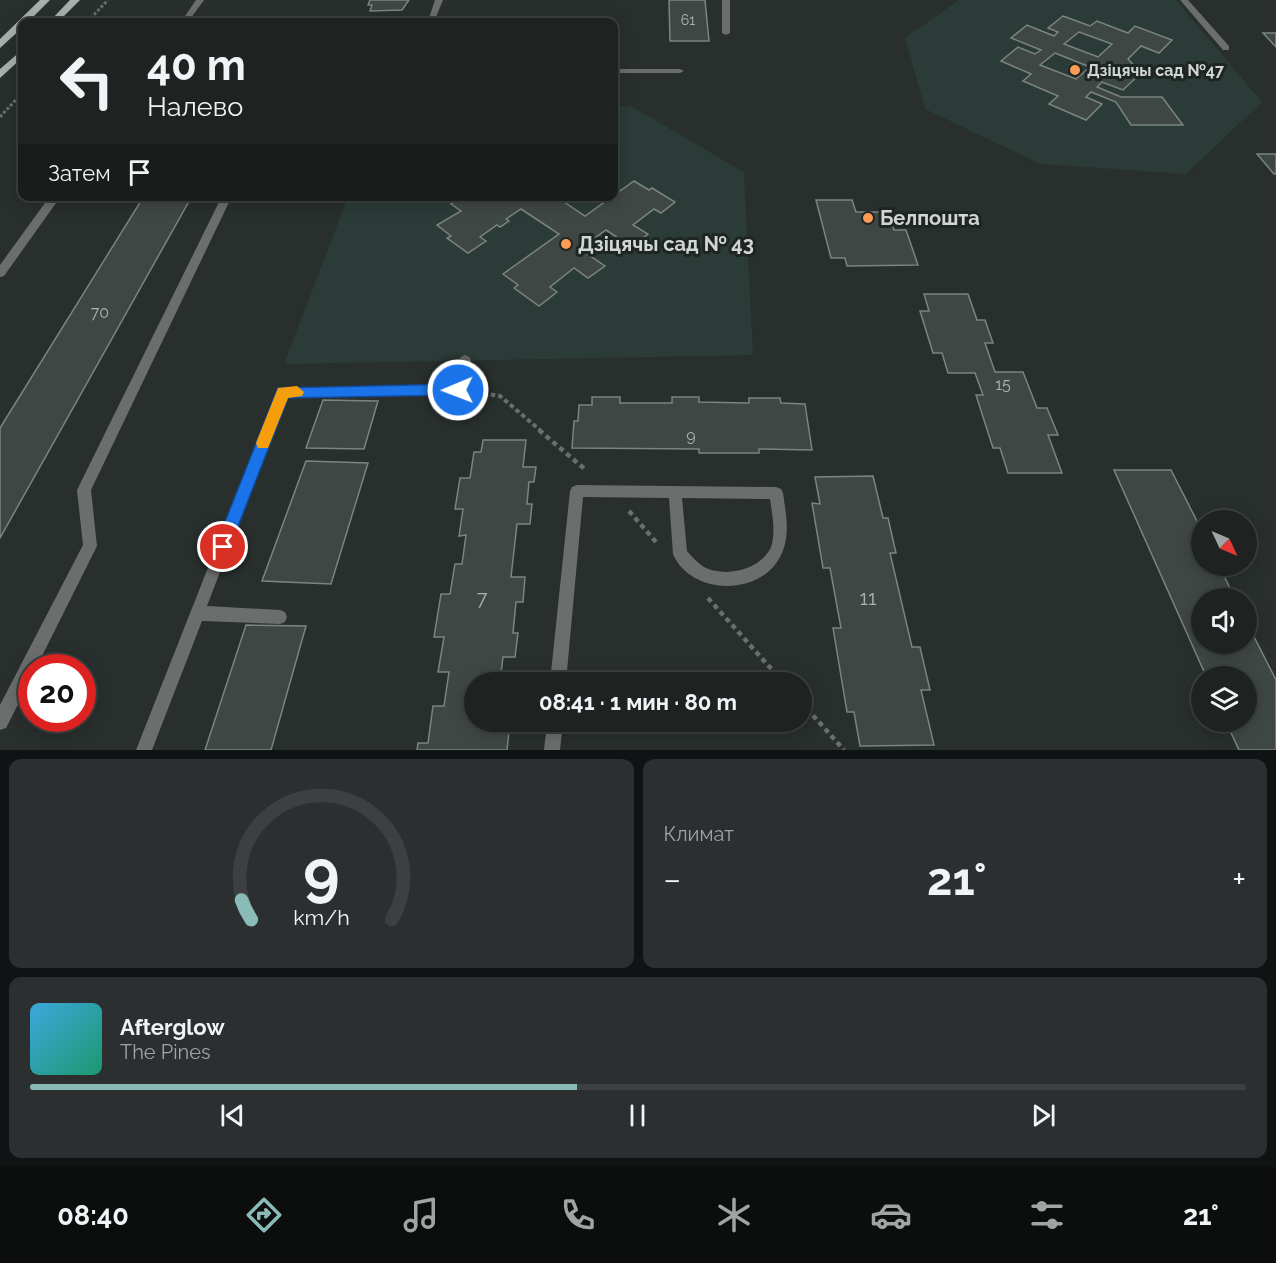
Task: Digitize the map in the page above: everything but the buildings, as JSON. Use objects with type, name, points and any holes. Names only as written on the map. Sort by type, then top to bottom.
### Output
[{"type":"main road","points":[[27,18],[45,0]]},
{"type":"main road","points":[[56,18],[75,0]]},
{"type":"main road","points":[[0,45],[18,27]]},
{"type":"main road","points":[[0,75],[18,57]]},
{"type":"street","points":[[187,18],[200,0]]},
{"type":"street","points":[[432,18],[439,0]]},
{"type":"street","points":[[726,0],[726,33]]},
{"type":"street","points":[[1184,0],[1226,48]]},
{"type":"street","points":[[618,71],[680,71]]},
{"type":"street","points":[[0,273],[52,201]]},
{"type":"street","points":[[0,722],[90,546],[84,490],[225,201]]},
{"type":"street","points":[[144,750],[283,392],[458,390],[465,360]]},
{"type":"street","points":[[559,672],[577,491],[611,491],[675,492],[776,494],[780,528],[776,553],[761,568],[743,578],[720,579],[699,572],[680,555],[675,492]]},
{"type":"street","points":[[197,613],[280,616]]},
{"type":"street","points":[[552,750],[554,732]]},
{"type":"path","points":[[91,18],[108,0]]},
{"type":"path","points":[[0,117],[18,97]]},
{"type":"path","points":[[458,390],[500,396],[611,491],[658,543]]},
{"type":"path","points":[[705,596],[774,672]]},
{"type":"path","points":[[812,714],[844,750]]},
{"type":"shaded area","name":"Дзіцячы сад №47","points":[[959,0],[1176,0],[1262,102],[1186,174],[1040,164],[925,109],[905,38]]},
{"type":"shaded area","points":[[631,106],[744,172],[753,355],[284,364],[346,201],[618,201],[618,107]]},
{"type":"slow traffic","points":[[263,443],[283,392],[297,392]]},
{"type":"place","name":"Дзіцячы сад №47","points":[[1075,70]]},
{"type":"place","name":"Белпошта","points":[[868,218]]},
{"type":"place","name":"Дзіцячы сад № 43","points":[[566,244]]},
{"type":"route","points":[[223,547],[283,392],[458,390]]}]
